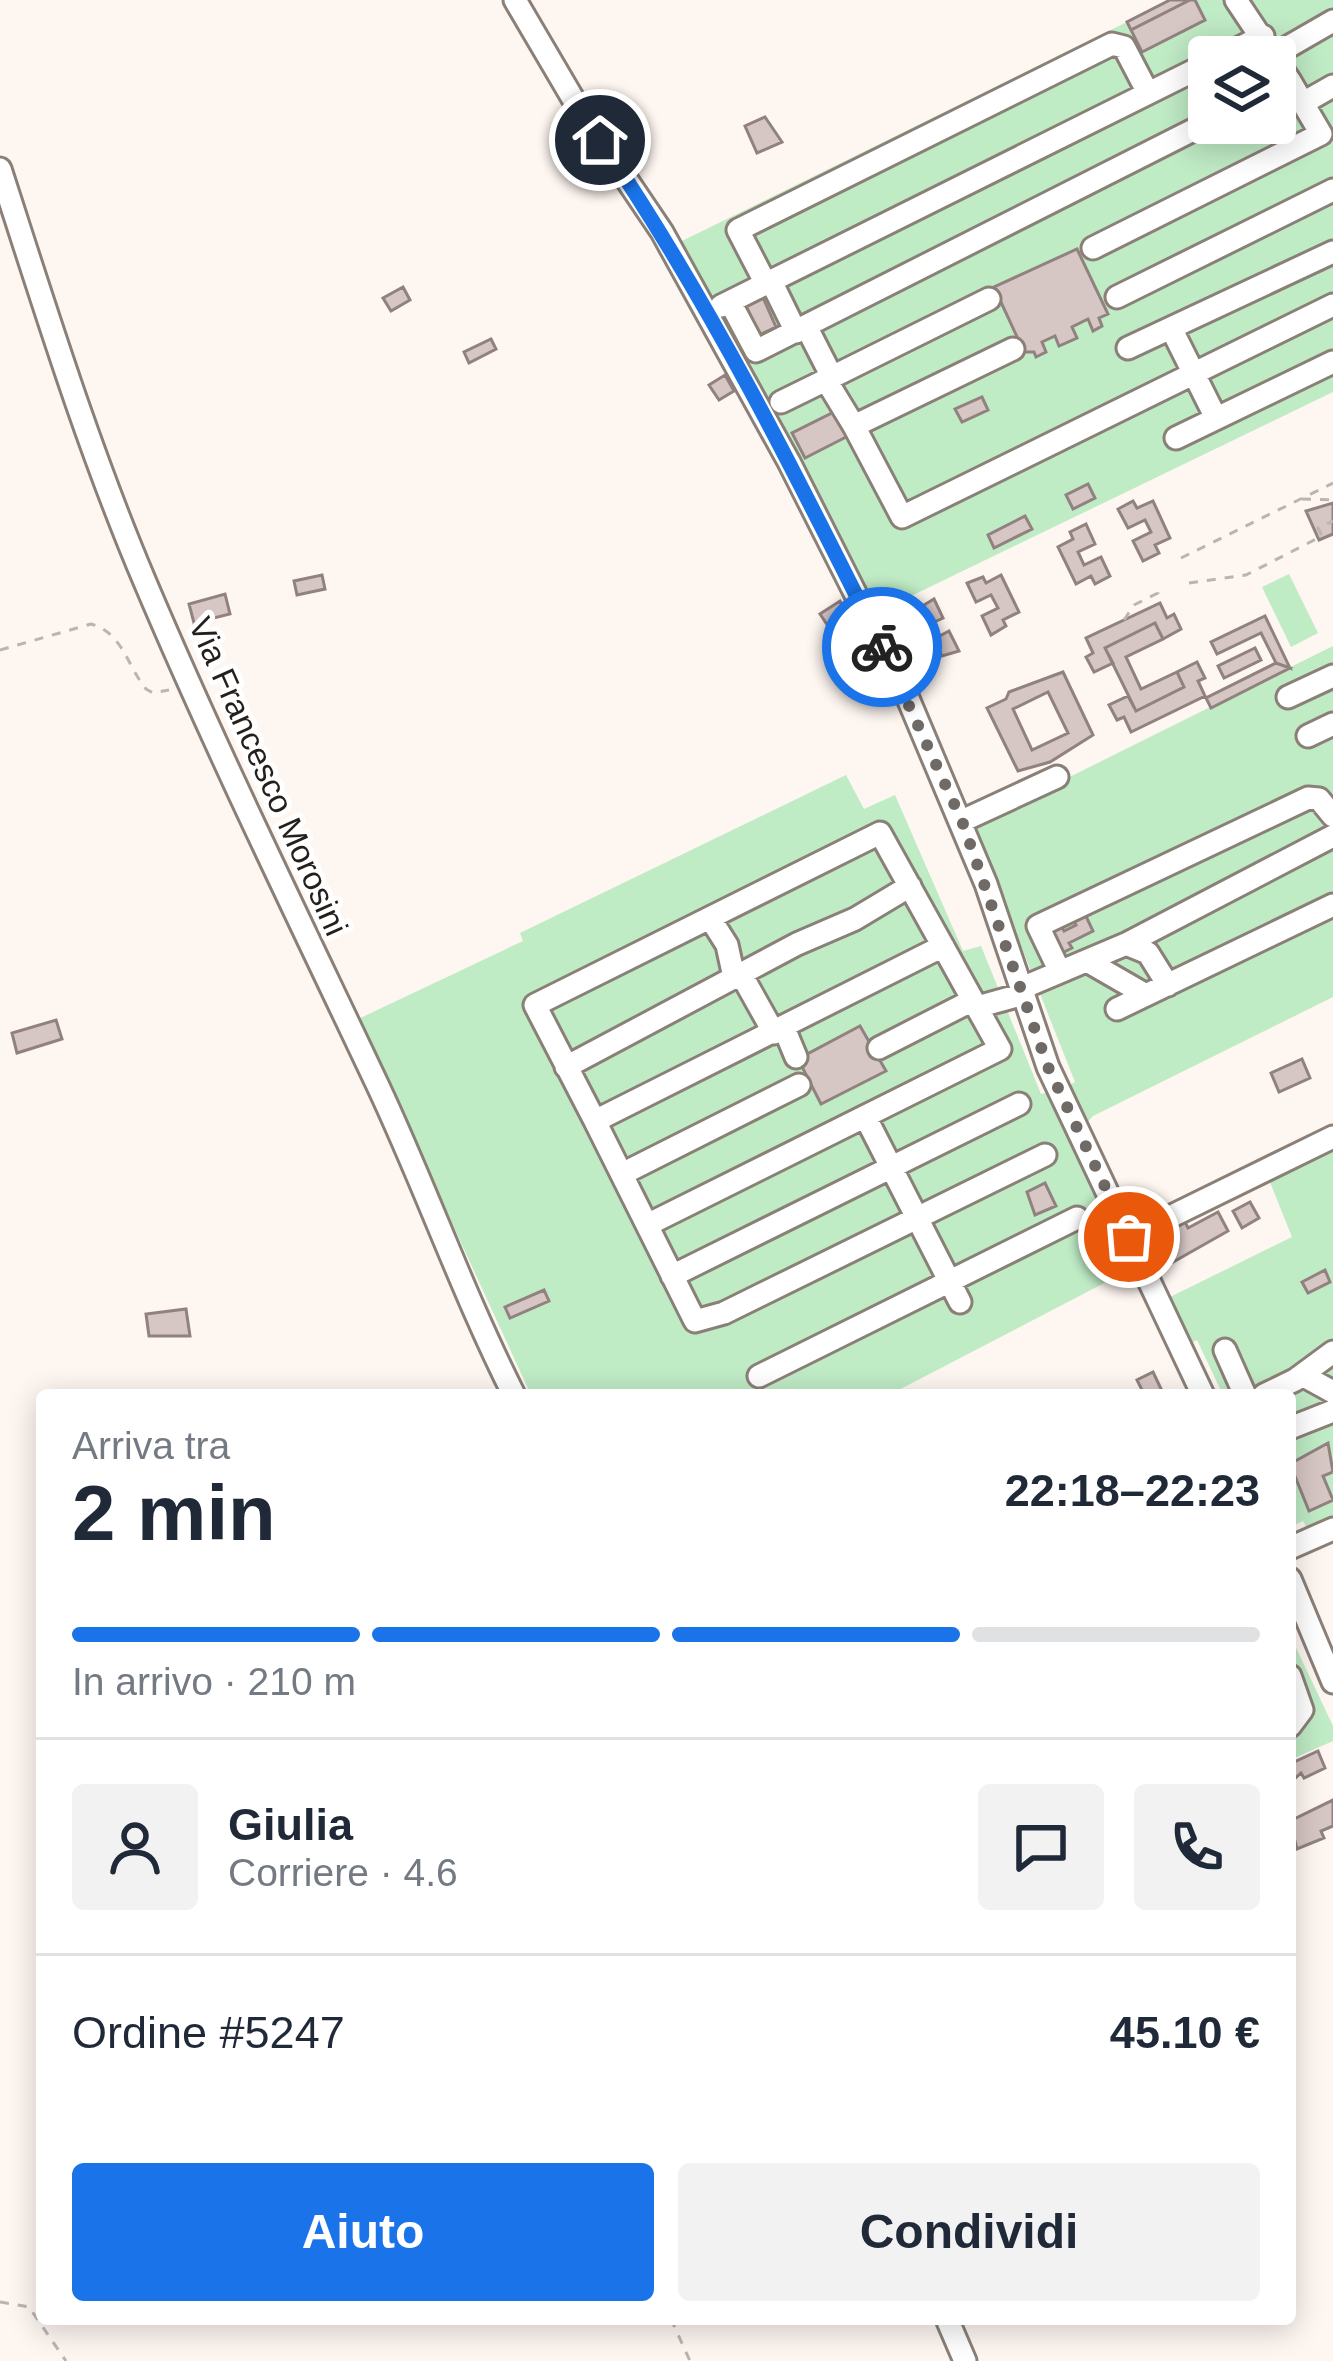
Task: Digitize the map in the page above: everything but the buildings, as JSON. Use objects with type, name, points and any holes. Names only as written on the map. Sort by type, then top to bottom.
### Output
[{"type":"street","points":[[515,0],[579,109],[662,232],[848,579],[962,821],[1057,1088],[1200,1389]]},
{"type":"street","points":[[1244,3],[1263,36]]},
{"type":"street","points":[[1292,36],[1333,21]]},
{"type":"street","points":[[1148,93],[1124,47],[1112,44],[738,230],[801,329],[902,517],[1333,305]]},
{"type":"street","points":[[707,314],[1188,73]]},
{"type":"street","points":[[1303,103],[1333,86]]},
{"type":"street","points":[[1093,248],[1327,142],[1296,97]]},
{"type":"street","points":[[730,302],[756,351],[1188,133]]},
{"type":"street","name":"Via Francesco Morosini","points":[[0,170],[106,482],[190,681],[379,1088],[452,1265],[511,1389]]},
{"type":"street","points":[[1117,297],[1333,190]]},
{"type":"street","points":[[1128,348],[1333,252]]},
{"type":"street","points":[[781,402],[989,299]]},
{"type":"street","points":[[1171,328],[1216,418]]},
{"type":"street","points":[[854,426],[1013,349]]},
{"type":"street","points":[[1176,438],[1333,362]]},
{"type":"street","points":[[1288,698],[1333,676]]},
{"type":"street","points":[[1308,736],[1333,724]]},
{"type":"street","points":[[962,821],[1057,777]]},
{"type":"street","points":[[1060,972],[1038,926],[1308,798],[1319,799],[1333,816]]},
{"type":"street","points":[[647,1225],[1000,1049],[880,833],[536,1005],[694,1321],[724,1313],[1045,1155]]},
{"type":"street","points":[[879,1048],[975,1003],[1023,991],[1126,944],[1333,836]]},
{"type":"street","points":[[566,1066],[855,919],[910,886]]},
{"type":"street","points":[[1117,1009],[1333,905]]},
{"type":"street","points":[[710,918],[738,975],[796,1057]]},
{"type":"street","points":[[1126,944],[1148,953],[1168,985]]},
{"type":"street","points":[[595,1121],[943,946]]},
{"type":"street","points":[[1087,961],[1146,995]]},
{"type":"street","points":[[622,1174],[799,1085]]},
{"type":"street","points":[[672,1276],[1019,1104]]},
{"type":"street","points":[[866,1118],[955,1292]]},
{"type":"street","points":[[1129,1237],[1333,1137]]},
{"type":"street","points":[[759,1376],[955,1292],[1077,1218]]},
{"type":"street","points":[[1225,1350],[1241,1389]]},
{"type":"street","points":[[1275,1389],[1333,1352]]},
{"type":"street","points":[[1302,1375],[1333,1392]]},
{"type":"street","points":[[1296,1426],[1333,1411]]},
{"type":"street","points":[[1296,1545],[1333,1529]]},
{"type":"street","points":[[1296,1593],[1333,1682]]},
{"type":"street","points":[[950,2325],[965,2361]]},
{"type":"path","points":[[1181,558],[1333,483]]},
{"type":"path","points":[[1300,499],[1333,500]]},
{"type":"path","points":[[1189,583],[1246,575],[1322,536],[1318,528],[1333,520]]},
{"type":"path","points":[[1118,608],[1123,619],[1132,614],[1134,605],[1158,593],[1156,589]]},
{"type":"path","points":[[0,650],[91,624],[121,646],[146,689],[164,692],[190,681]]},
{"type":"path","points":[[0,2302],[29,2307],[36,2317]]},
{"type":"path","points":[[41,2325],[66,2361]]},
{"type":"path","points":[[674,2325],[690,2361]]},
{"type":"green space","points":[[1180,0],[1333,0],[1333,392],[878,612],[682,241]]},
{"type":"green space","points":[[1289,574],[1318,633],[1291,647],[1262,587]]},
{"type":"green space","points":[[1333,646],[1333,997],[1093,1116],[1085,1125],[1068,1086],[1075,1082],[973,825]]},
{"type":"green space","points":[[846,775],[864,809],[895,795],[963,951],[981,946],[1041,1094],[1050,1092],[1135,1267],[901,1389],[528,1389],[378,1062],[354,1021],[523,941],[520,933]]},
{"type":"green space","points":[[1333,1145],[1333,1526],[1309,1532],[1303,1521],[1296,1524],[1296,1389],[1220,1389],[1197,1340],[1189,1344],[1168,1298],[1292,1237],[1268,1177]]},
{"type":"green space","points":[[1296,1648],[1333,1726],[1333,1741],[1296,1757]]},
{"type":"way so far","points":[[882,647],[962,821],[1048,1067],[1129,1237]]},
{"type":"route","points":[[600,140],[662,232],[789,462],[882,647]]}]
